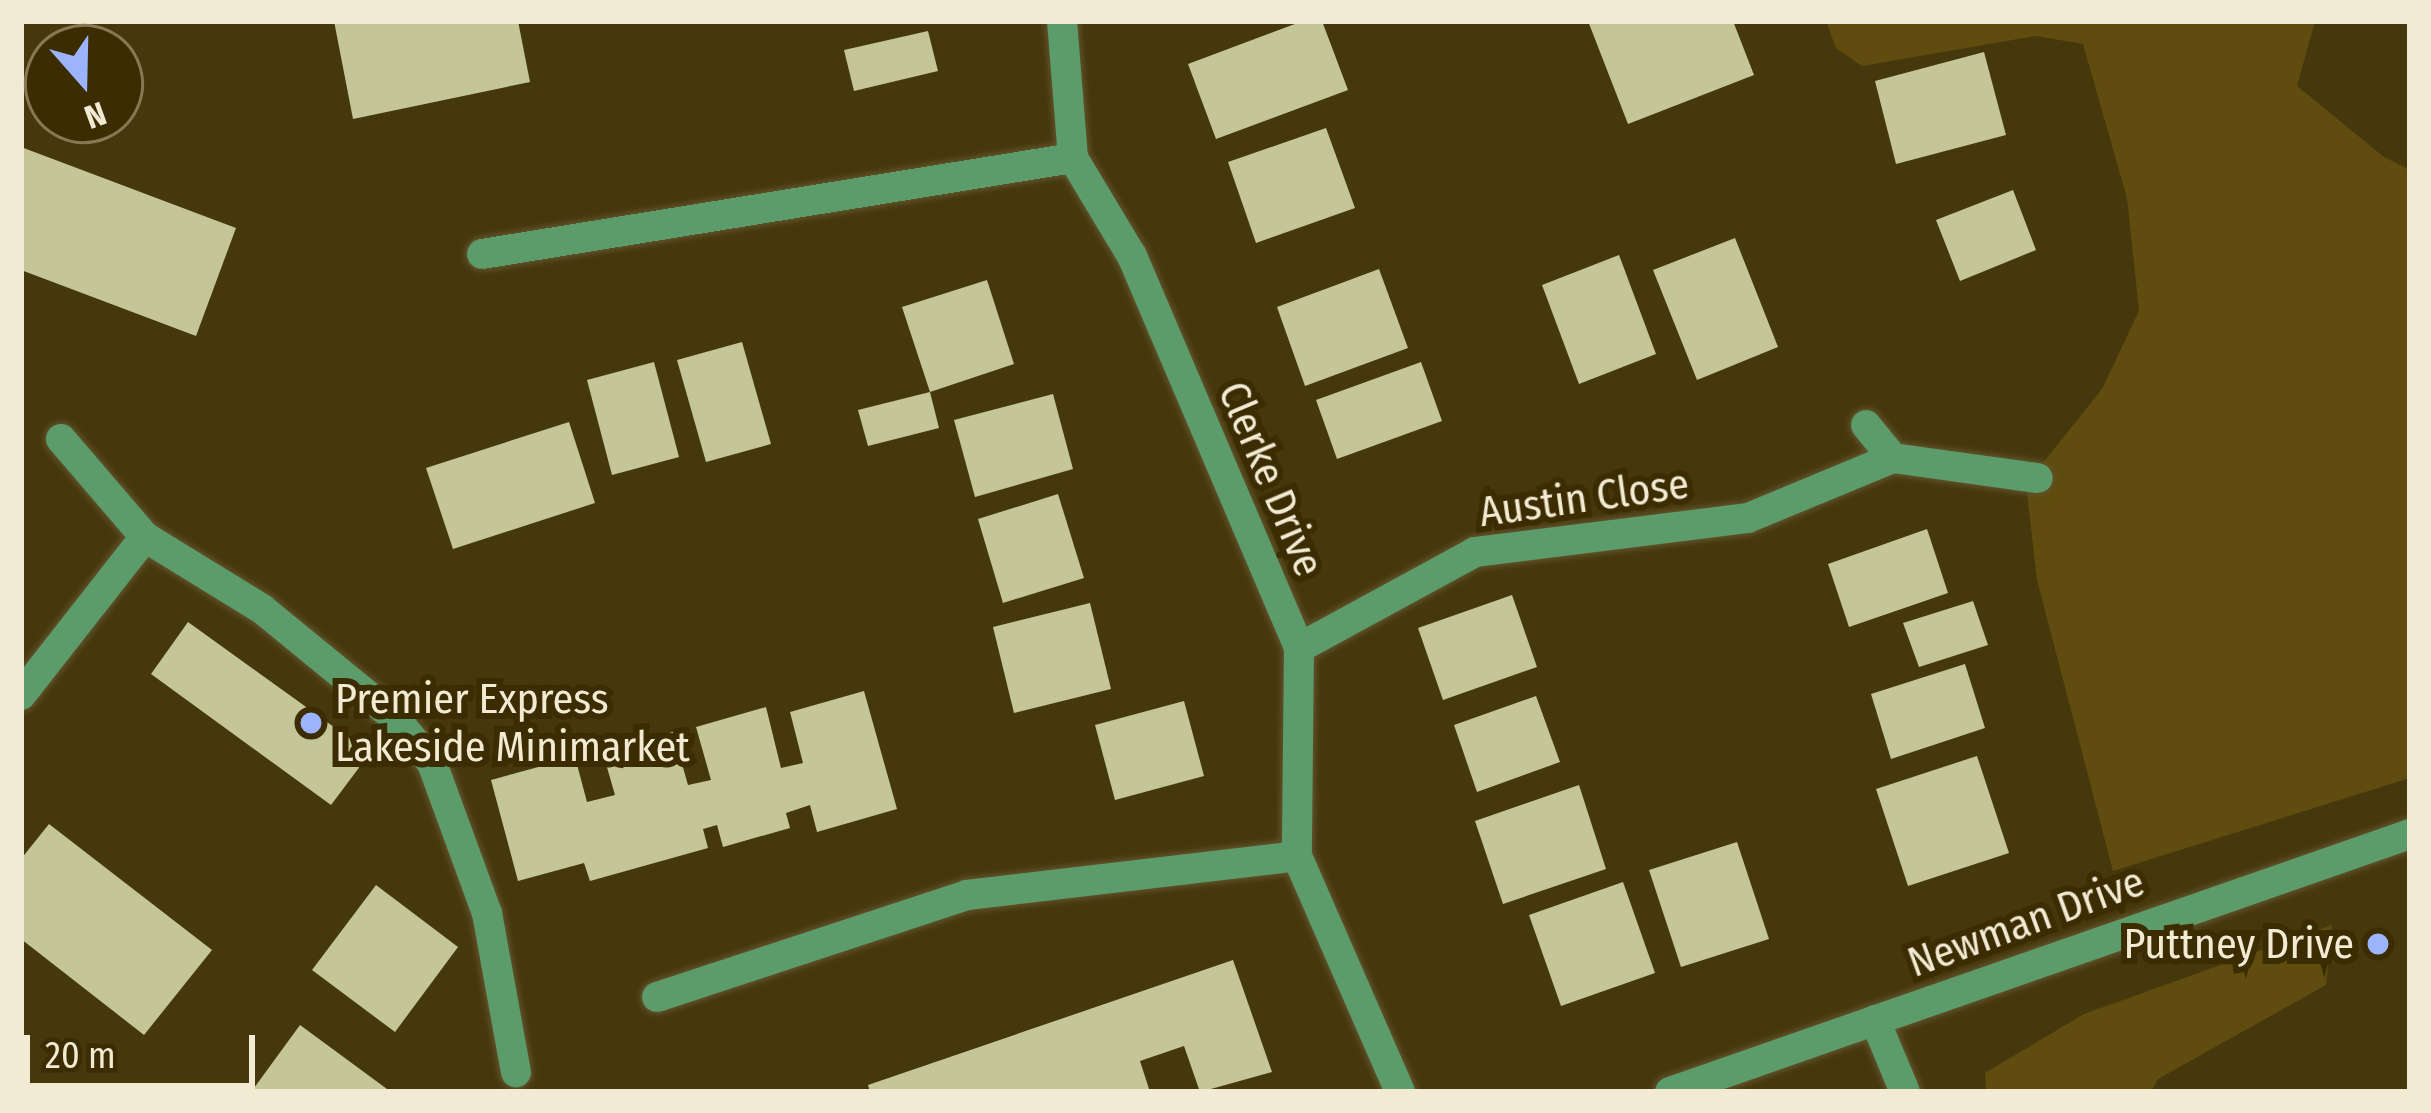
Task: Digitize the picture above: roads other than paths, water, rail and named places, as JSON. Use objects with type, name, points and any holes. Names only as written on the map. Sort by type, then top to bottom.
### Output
[{"type":"street","name":"Clerke Drive","points":[[1062,21],[1073,158],[1132,256],[1298,648],[1297,856],[1400,1092]]},
{"type":"street","points":[[482,254],[1073,158]]},
{"type":"street","points":[[1867,425],[1893,458],[2038,478]]},
{"type":"street","points":[[61,439],[145,537],[262,609],[395,718],[432,763],[488,913],[516,1072]]},
{"type":"street","name":"Austin Close","points":[[1298,648],[1474,553],[1748,518],[1893,458]]},
{"type":"street","points":[[21,695],[145,537]]},
{"type":"street","name":"Newman Drive","points":[[1670,1092],[2410,834]]},
{"type":"street","points":[[657,997],[968,895],[1297,856]]},
{"type":"street","points":[[1876,1020],[1905,1092]]},
{"type":"place","name":"Premier Express Lakeside Minimarket","points":[[311,723]]},
{"type":"place","name":"Puttney Drive","points":[[2378,944]]}]
